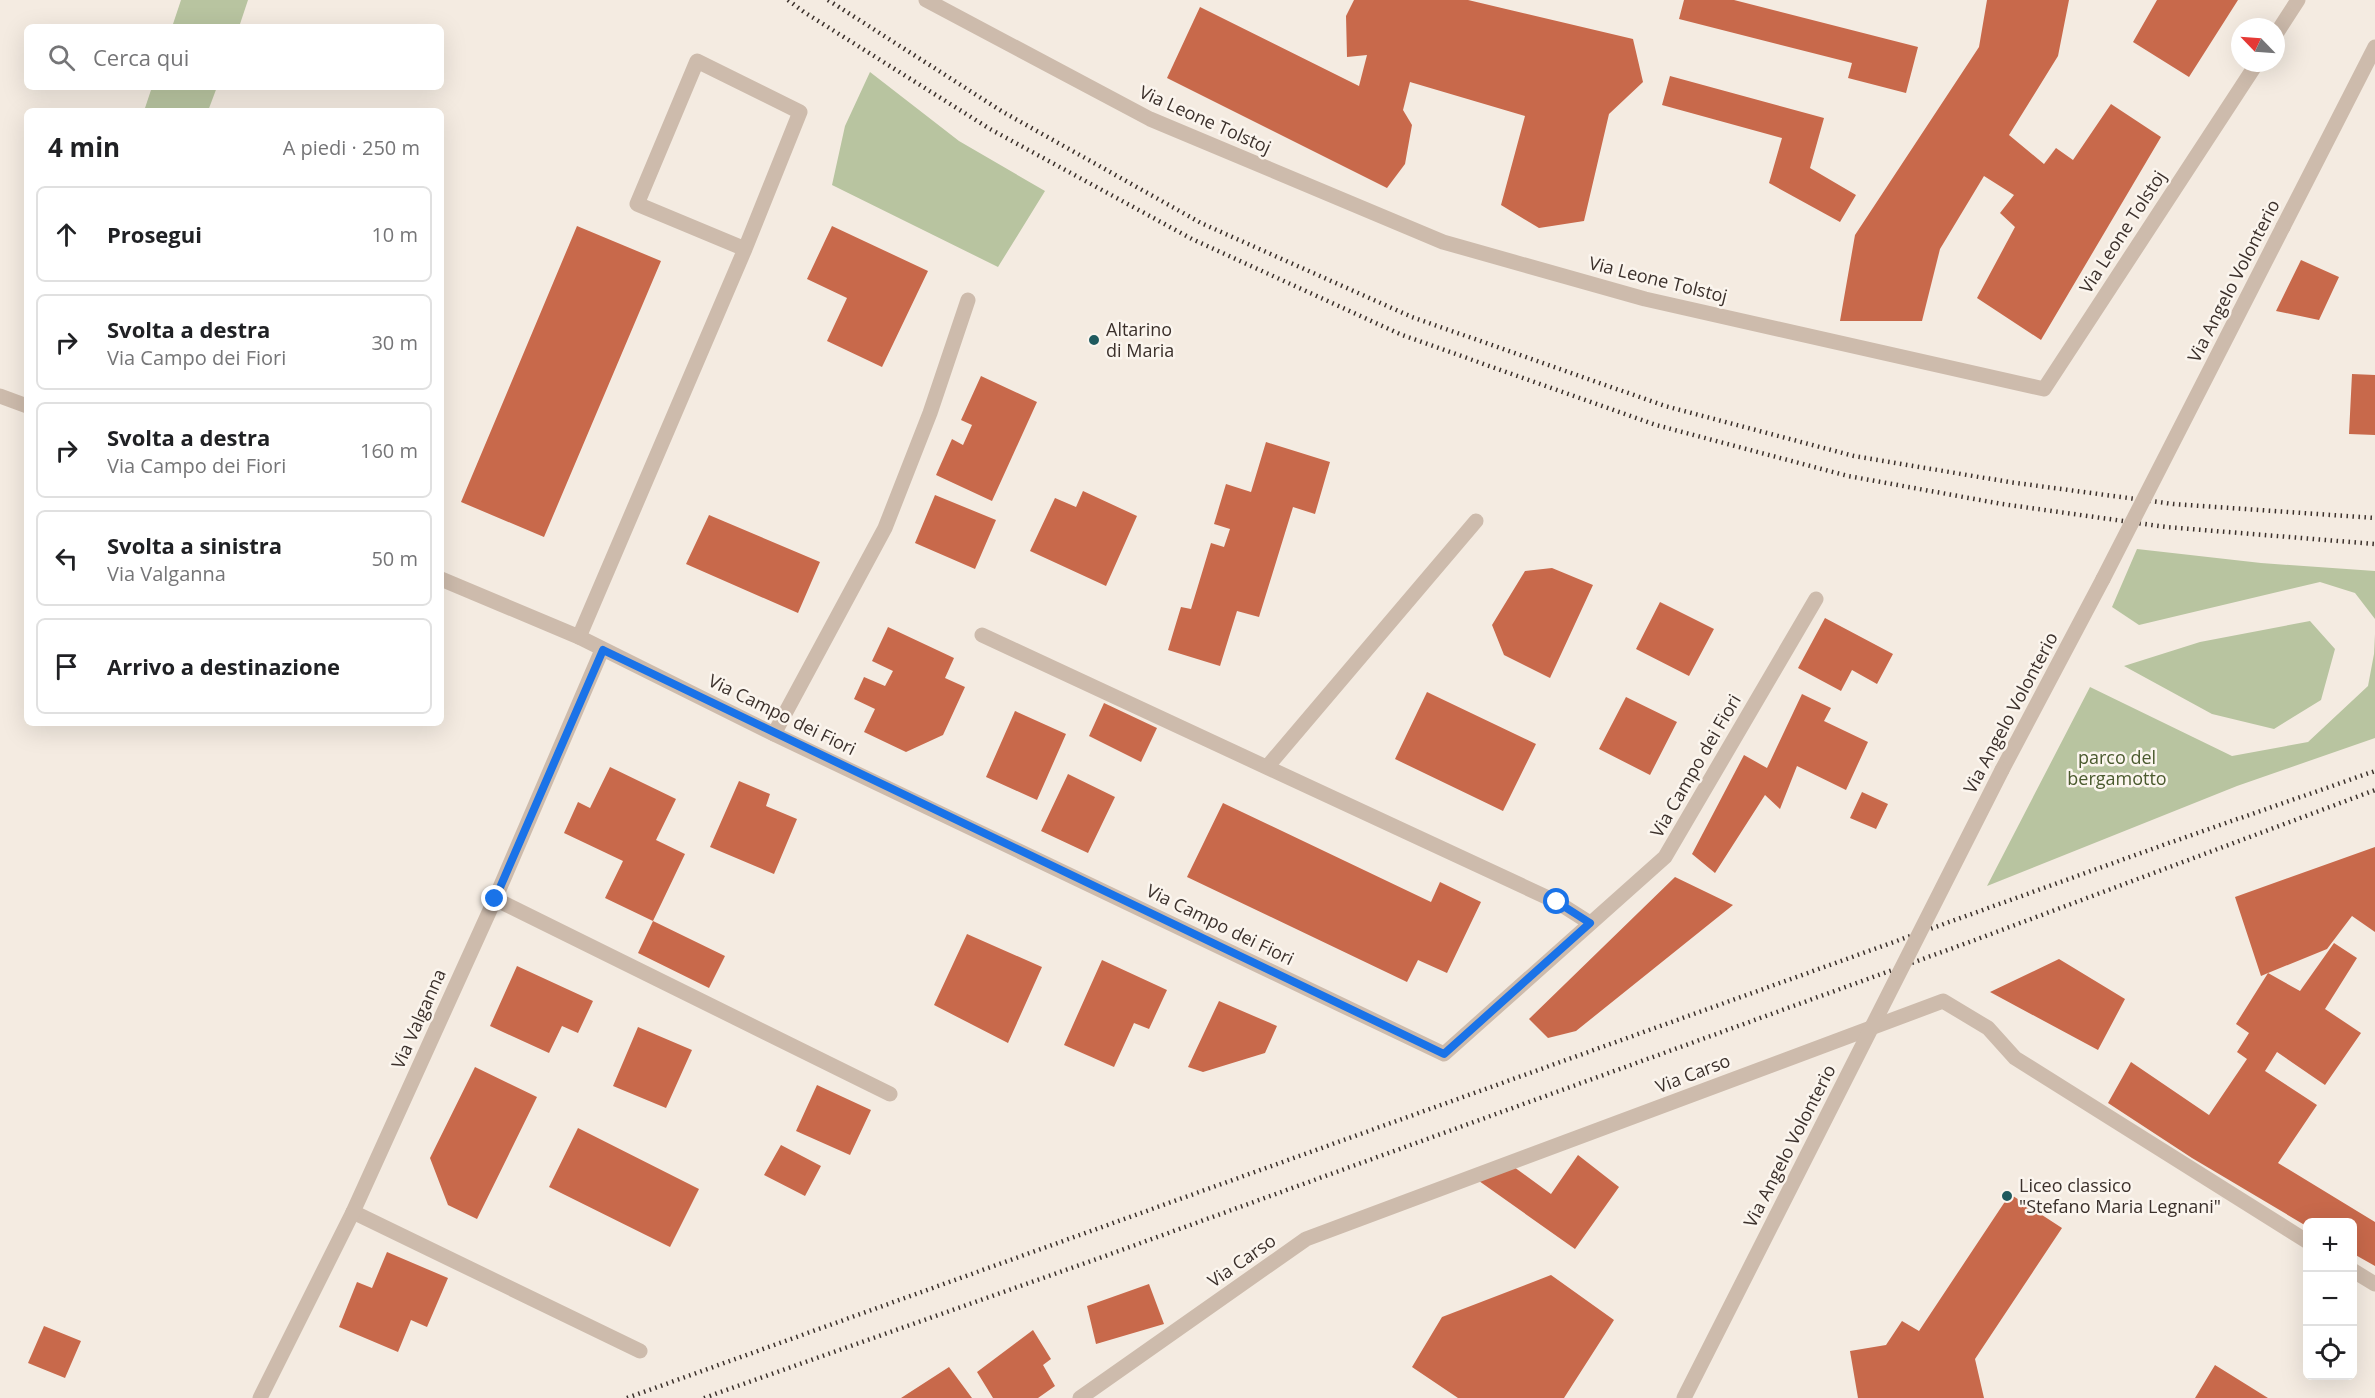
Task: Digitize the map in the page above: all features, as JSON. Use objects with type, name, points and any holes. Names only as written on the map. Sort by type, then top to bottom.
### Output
[{"type":"street","name":"Via Leone Tolstoj","points":[[926,0],[1150,119],[1443,242],[1645,299],[2044,389],[2251,72]]},
{"type":"street","points":[[2285,20],[2298,0]]},
{"type":"street","name":"Via Angelo Volonterio","points":[[1684,1398],[2002,770],[2103,579],[2375,47]]},
{"type":"street","points":[[579,637],[745,249],[800,112],[697,61],[637,204],[745,249]]},
{"type":"street","points":[[774,734],[885,528],[930,413],[968,300]]},
{"type":"street","points":[[0,396],[24,405]]},
{"type":"street","points":[[1267,767],[1476,521]]},
{"type":"street","name":"Via Campo dei Fiori","points":[[444,580],[579,637],[774,734],[1444,1054],[1665,857],[1815,599]]},
{"type":"street","points":[[982,635],[1557,902],[1590,923]]},
{"type":"street","name":"Via Valganna","points":[[260,1398],[353,1212],[495,899],[603,650]]},
{"type":"street","points":[[495,899],[890,1094]]},
{"type":"street","name":"Via Carso","points":[[1080,1398],[1306,1239],[1943,1001],[1988,1029],[2015,1058],[2303,1239]]},
{"type":"street","points":[[353,1212],[640,1351]]},
{"type":"street","points":[[2355,1272],[2375,1284]]},
{"type":"green space","points":[[181,0],[248,0],[240,24],[173,24]]},
{"type":"green space","points":[[870,72],[959,141],[1045,191],[998,267],[832,185],[845,126]]},
{"type":"green space","points":[[151,90],[216,90],[209,108],[145,108]]},
{"type":"green space","points":[[2137,549],[2261,563],[2375,571],[2375,619],[2355,593],[2320,582],[2139,625],[2112,607]]},
{"type":"green space","points":[[2310,621],[2335,649],[2321,700],[2274,729],[2212,714],[2124,666],[2200,642]]},
{"type":"green space","name":"parco del bergamotto","points":[[2375,634],[2375,738],[2237,786],[1987,886],[2090,687],[2232,756],[2308,742],[2368,686]]},
{"type":"building","points":[[1354,0],[1468,0],[1633,39],[1643,82],[1609,114],[1584,221],[1539,228],[1501,205],[1525,116],[1410,82],[1403,110],[1412,125],[1405,164],[1387,188],[1167,78],[1200,7],[1359,86],[1367,55],[1347,57],[1346,16]]},
{"type":"building","points":[[1684,0],[1734,0],[1918,47],[1906,93],[1848,78],[1852,63],[1679,19]]},
{"type":"building","points":[[1987,0],[2069,0],[2058,56],[2009,135],[2044,164],[2056,148],[2073,160],[2111,104],[2161,137],[2041,340],[1977,298],[2015,227],[2000,213],[2014,195],[1984,176],[1940,249],[1922,321],[1840,321],[1855,235],[1979,47]]},
{"type":"building","points":[[2157,0],[2238,0],[2189,77],[2133,42]]},
{"type":"building","points":[[1670,76],[1824,118],[1810,168],[1856,195],[1840,222],[1769,183],[1782,138],[1662,105]]},
{"type":"building","points":[[577,226],[661,261],[544,537],[461,502]]},
{"type":"building","points":[[832,226],[928,271],[882,367],[827,341],[847,298],[807,279]]},
{"type":"building","points":[[2301,260],[2339,277],[2319,320],[2276,311]]},
{"type":"building","points":[[2352,374],[2375,375],[2375,435],[2349,434]]},
{"type":"building","points":[[981,376],[1037,402],[992,501],[936,475],[952,439],[963,445],[972,425],[961,420]]},
{"type":"building","points":[[1266,442],[1330,462],[1315,514],[1293,507],[1259,617],[1237,611],[1220,666],[1168,650],[1181,607],[1191,609],[1211,543],[1224,547],[1230,529],[1214,524],[1226,484],[1251,492]]},
{"type":"building","points":[[1083,491],[1137,516],[1106,586],[1030,551],[1055,498],[1076,507]]},
{"type":"building","points":[[935,495],[996,520],[975,569],[915,543]]},
{"type":"building","points":[[709,515],[820,562],[798,613],[686,564]]},
{"type":"building","points":[[1552,568],[1593,585],[1550,678],[1504,655],[1492,625],[1525,571]]},
{"type":"building","points":[[1660,602],[1714,629],[1689,676],[1636,649]]},
{"type":"building","points":[[1825,618],[1893,654],[1877,684],[1852,670],[1841,691],[1798,668]]},
{"type":"building","points":[[888,627],[954,658],[945,678],[965,687],[943,735],[906,752],[864,732],[875,709],[854,699],[864,677],[885,686],[893,671],[872,661]]},
{"type":"building","points":[[1427,692],[1536,744],[1503,811],[1395,759]]},
{"type":"building","points":[[1802,694],[1831,708],[1824,721],[1868,742],[1846,790],[1797,766],[1780,809],[1765,795],[1715,873],[1692,854],[1744,755],[1767,768]]},
{"type":"building","points":[[1626,697],[1677,722],[1650,775],[1599,749]]},
{"type":"building","points":[[1104,703],[1157,728],[1141,762],[1089,736]]},
{"type":"building","points":[[1015,711],[1066,734],[1037,800],[986,777]]},
{"type":"building","points":[[610,767],[676,799],[656,840],[685,854],[653,921],[605,898],[623,861],[564,833],[578,802],[590,808]]},
{"type":"building","points":[[1068,774],[1115,797],[1088,853],[1041,831]]},
{"type":"building","points":[[739,781],[770,794],[766,806],[797,819],[774,874],[710,847]]},
{"type":"building","points":[[1862,792],[1888,804],[1876,829],[1850,818]]},
{"type":"building","points":[[1223,803],[1431,902],[1440,882],[1481,902],[1447,973],[1418,960],[1407,982],[1187,877]]},
{"type":"building","points":[[2375,847],[2375,932],[2352,916],[2327,949],[2261,976],[2235,897]]},
{"type":"building","points":[[1675,877],[1733,905],[1576,1031],[1548,1038],[1529,1019]]},
{"type":"building","points":[[653,921],[725,956],[709,988],[638,953]]},
{"type":"building","points":[[967,934],[1042,967],[1008,1043],[934,1005]]},
{"type":"building","points":[[2334,943],[2357,958],[2325,1009],[2361,1033],[2325,1085],[2277,1052],[2265,1071],[2317,1105],[2278,1163],[2375,1222],[2375,1266],[2357,1256],[2357,1218],[2303,1218],[2303,1224],[2192,1158],[2108,1103],[2131,1062],[2209,1115],[2247,1059],[2237,1052],[2249,1033],[2236,1024],[2268,973],[2300,991]]},
{"type":"building","points":[[2059,959],[2125,999],[2098,1050],[1990,992]]},
{"type":"building","points":[[1102,960],[1167,990],[1149,1029],[1134,1023],[1114,1067],[1064,1045]]},
{"type":"building","points":[[517,966],[593,1001],[578,1033],[562,1026],[549,1053],[490,1026]]},
{"type":"building","points":[[1219,1001],[1277,1026],[1265,1053],[1203,1072],[1188,1067]]},
{"type":"building","points":[[638,1027],[692,1050],[666,1108],[613,1086]]},
{"type":"building","points":[[475,1067],[537,1097],[477,1219],[448,1205],[430,1158]]},
{"type":"building","points":[[817,1085],[871,1110],[850,1155],[796,1131]]},
{"type":"building","points":[[578,1128],[699,1189],[670,1247],[549,1187]]},
{"type":"building","points":[[781,1145],[821,1166],[805,1196],[764,1175]]},
{"type":"building","points":[[1578,1155],[1619,1187],[1575,1249],[1479,1181],[1514,1167],[1551,1194]]},
{"type":"building","points":[[2010,1194],[2062,1228],[1975,1359],[1984,1398],[1858,1398],[1850,1351],[1886,1345],[1902,1321],[1919,1331]]},
{"type":"building","points":[[387,1252],[448,1278],[427,1327],[411,1320],[398,1352],[339,1327],[357,1282],[372,1288]]},
{"type":"building","points":[[1551,1275],[1614,1320],[1564,1398],[1458,1398],[1412,1367],[1442,1317]]},
{"type":"building","points":[[1149,1284],[1164,1324],[1096,1344],[1087,1306]]},
{"type":"building","points":[[44,1326],[81,1341],[65,1378],[28,1363]]},
{"type":"building","points":[[1033,1330],[1051,1359],[1043,1365],[1055,1386],[1038,1398],[993,1398],[977,1372]]},
{"type":"building","points":[[2215,1365],[2268,1398],[2195,1398]]},
{"type":"building","points":[[949,1367],[972,1398],[901,1398]]},
{"type":"railway","points":[[788,0],[990,129],[1192,239],[1402,335],[1656,425],[1848,476],[2002,504],[2166,527],[2375,544]]},
{"type":"railway","points":[[828,0],[1003,112],[1201,223],[1412,317],[1665,406],[1854,456],[2009,482],[2173,504],[2375,518]]},
{"type":"railway","points":[[627,1398],[2166,844],[2375,771]]},
{"type":"railway","points":[[704,1398],[1105,1256],[1975,940],[2375,790]]},
{"type":"place","name":"Altarino di Maria","points":[[1094,340]]},
{"type":"place","name":"Liceo classico \"Stefano Maria Legnani\"","points":[[2007,1196]]},
{"type":"route","points":[[495,899],[603,650],[1444,1054],[1590,923],[1557,902]]}]
